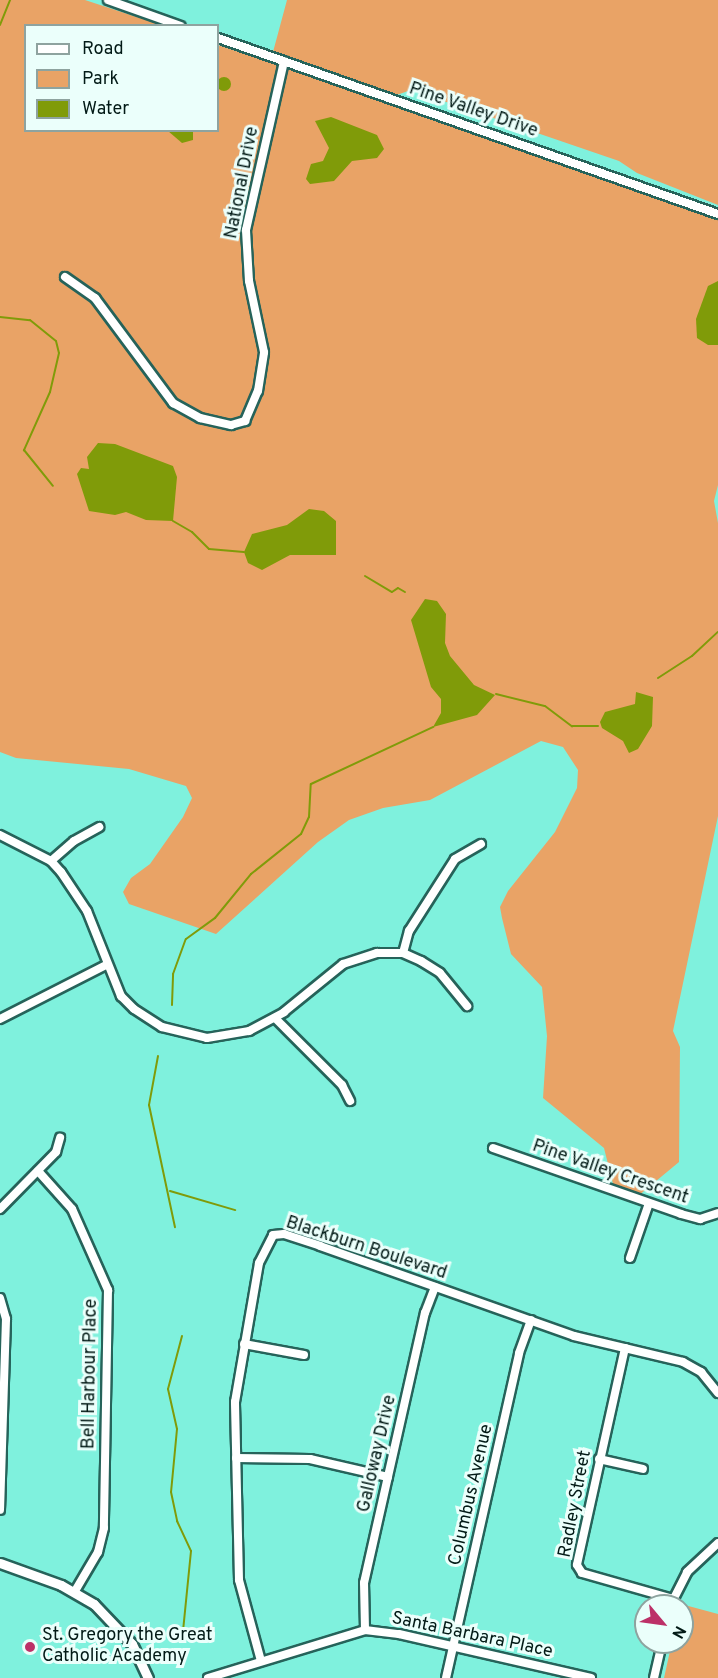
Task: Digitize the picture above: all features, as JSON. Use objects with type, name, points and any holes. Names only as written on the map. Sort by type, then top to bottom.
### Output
[{"type":"street","points":[[108,0],[175,24]]},
{"type":"street","name":"Pine Valley Drive","points":[[219,38],[718,214]]},
{"type":"street","name":"National Drive","points":[[65,277],[95,298],[173,403],[200,418],[231,425],[245,421],[258,391],[264,352],[248,272],[246,230],[284,61]]},
{"type":"street","points":[[51,861],[74,841],[99,827]]},
{"type":"street","points":[[0,835],[51,861],[87,911],[106,965],[121,996],[134,1009],[177,1032],[223,1037],[275,1018],[343,964],[364,956],[403,953],[440,973],[467,1006]]},
{"type":"street","points":[[403,953],[409,931],[454,859],[482,844]]},
{"type":"street","points":[[0,1019],[106,965]]},
{"type":"street","points":[[275,1018],[342,1085],[350,1101]]},
{"type":"street","points":[[0,1209],[56,1152],[60,1138]]},
{"type":"street","name":"Pine Valley Crescent","points":[[493,1149],[700,1219],[718,1214]]},
{"type":"street","name":"Bell Harbour Place","points":[[38,1171],[72,1209],[108,1290],[104,1528],[98,1552],[75,1591]]},
{"type":"street","points":[[630,1258],[649,1203]]},
{"type":"street","name":"Blackburn Boulevard","points":[[261,1661],[240,1590],[235,1402],[259,1263],[275,1234],[531,1320],[625,1348],[690,1364],[707,1377],[718,1393]]},
{"type":"street","name":"Galloway Drive","points":[[365,1630],[364,1583],[425,1313],[435,1287]]},
{"type":"street","points":[[0,1298],[6,1319],[0,1510]]},
{"type":"street","name":"Columbus Avenue","points":[[446,1678],[519,1353],[531,1320]]},
{"type":"street","points":[[244,1344],[304,1355]]},
{"type":"street","name":"Radley Street","points":[[625,1348],[599,1459],[578,1568],[582,1573],[646,1594]]},
{"type":"street","points":[[236,1458],[310,1459],[388,1477]]},
{"type":"street","points":[[599,1459],[643,1469]]},
{"type":"street","points":[[675,1594],[687,1572],[718,1543]]},
{"type":"street","points":[[0,1563],[75,1591],[117,1625],[139,1657],[148,1678]]},
{"type":"street","name":"Santa Barbara Place","points":[[208,1678],[365,1630],[399,1634],[552,1674],[591,1678]]},
{"type":"street","points":[[654,1678],[659,1654]]},
{"type":"green space","points":[[0,0],[85,0],[158,24],[24,24],[24,132],[219,132],[219,45],[718,214],[718,485],[714,501],[718,523],[718,816],[673,1031],[680,1047],[679,1162],[638,1196],[615,1192],[604,1148],[543,1098],[547,1036],[542,987],[511,954],[500,907],[508,891],[555,832],[577,788],[578,770],[563,747],[541,741],[430,800],[383,808],[349,820],[318,842],[216,934],[129,904],[123,892],[131,878],[150,864],[183,817],[192,798],[186,786],[129,769],[16,758],[0,752]]},
{"type":"green space","points":[[287,0],[718,0],[718,205],[637,173],[619,161],[411,90],[391,97],[273,52]]},
{"type":"green space","points":[[694,1608],[718,1614],[718,1678],[664,1678],[669,1654],[694,1654]]},
{"type":"water","points":[[224,77],[230,81],[229,89],[224,91],[219,89],[219,79]]},
{"type":"water","points":[[331,117],[377,135],[384,149],[377,158],[352,161],[334,181],[310,184],[306,179],[311,164],[323,161],[329,148],[315,121]]},
{"type":"water","points":[[169,132],[193,132],[193,140],[182,143]]},
{"type":"water","points":[[718,281],[718,345],[708,345],[697,338],[696,319],[708,286]]},
{"type":"water","points":[[98,443],[115,444],[173,466],[177,477],[173,521],[146,520],[126,512],[115,515],[89,511],[77,474],[81,468],[89,469],[87,457]]},
{"type":"water","points":[[309,509],[324,511],[336,521],[336,555],[290,555],[262,570],[248,563],[244,552],[252,534],[287,525]]},
{"type":"water","points":[[425,599],[437,601],[446,614],[445,643],[450,656],[474,685],[495,695],[477,715],[433,727],[441,713],[441,699],[431,687],[411,620]]},
{"type":"water","points":[[636,692],[653,697],[652,726],[638,749],[629,753],[623,741],[602,728],[600,722],[605,712],[635,704]]},
{"type":"waterway","points":[[0,25],[10,0]]},
{"type":"waterway","points":[[0,317],[30,320],[56,341],[59,353],[50,392],[24,450],[53,486]]},
{"type":"waterway","points":[[173,521],[192,532],[209,549],[244,552]]},
{"type":"waterway","points":[[365,576],[392,592],[398,588],[405,592]]},
{"type":"waterway","points":[[658,678],[692,656],[718,632]]},
{"type":"waterway","points":[[496,694],[545,706],[572,726],[598,726]]},
{"type":"waterway","points":[[172,1005],[173,974],[186,939],[215,918],[251,874],[301,834],[309,817],[311,784],[433,727]]},
{"type":"waterway","points":[[158,1056],[149,1105],[175,1227]]},
{"type":"waterway","points":[[170,1191],[235,1210]]},
{"type":"waterway","points":[[182,1336],[168,1389],[177,1429],[171,1492],[177,1521],[191,1551],[183,1631]]},
{"type":"place","name":"St. Gregory the Great Catholic Academy","points":[[30,1647]]}]
